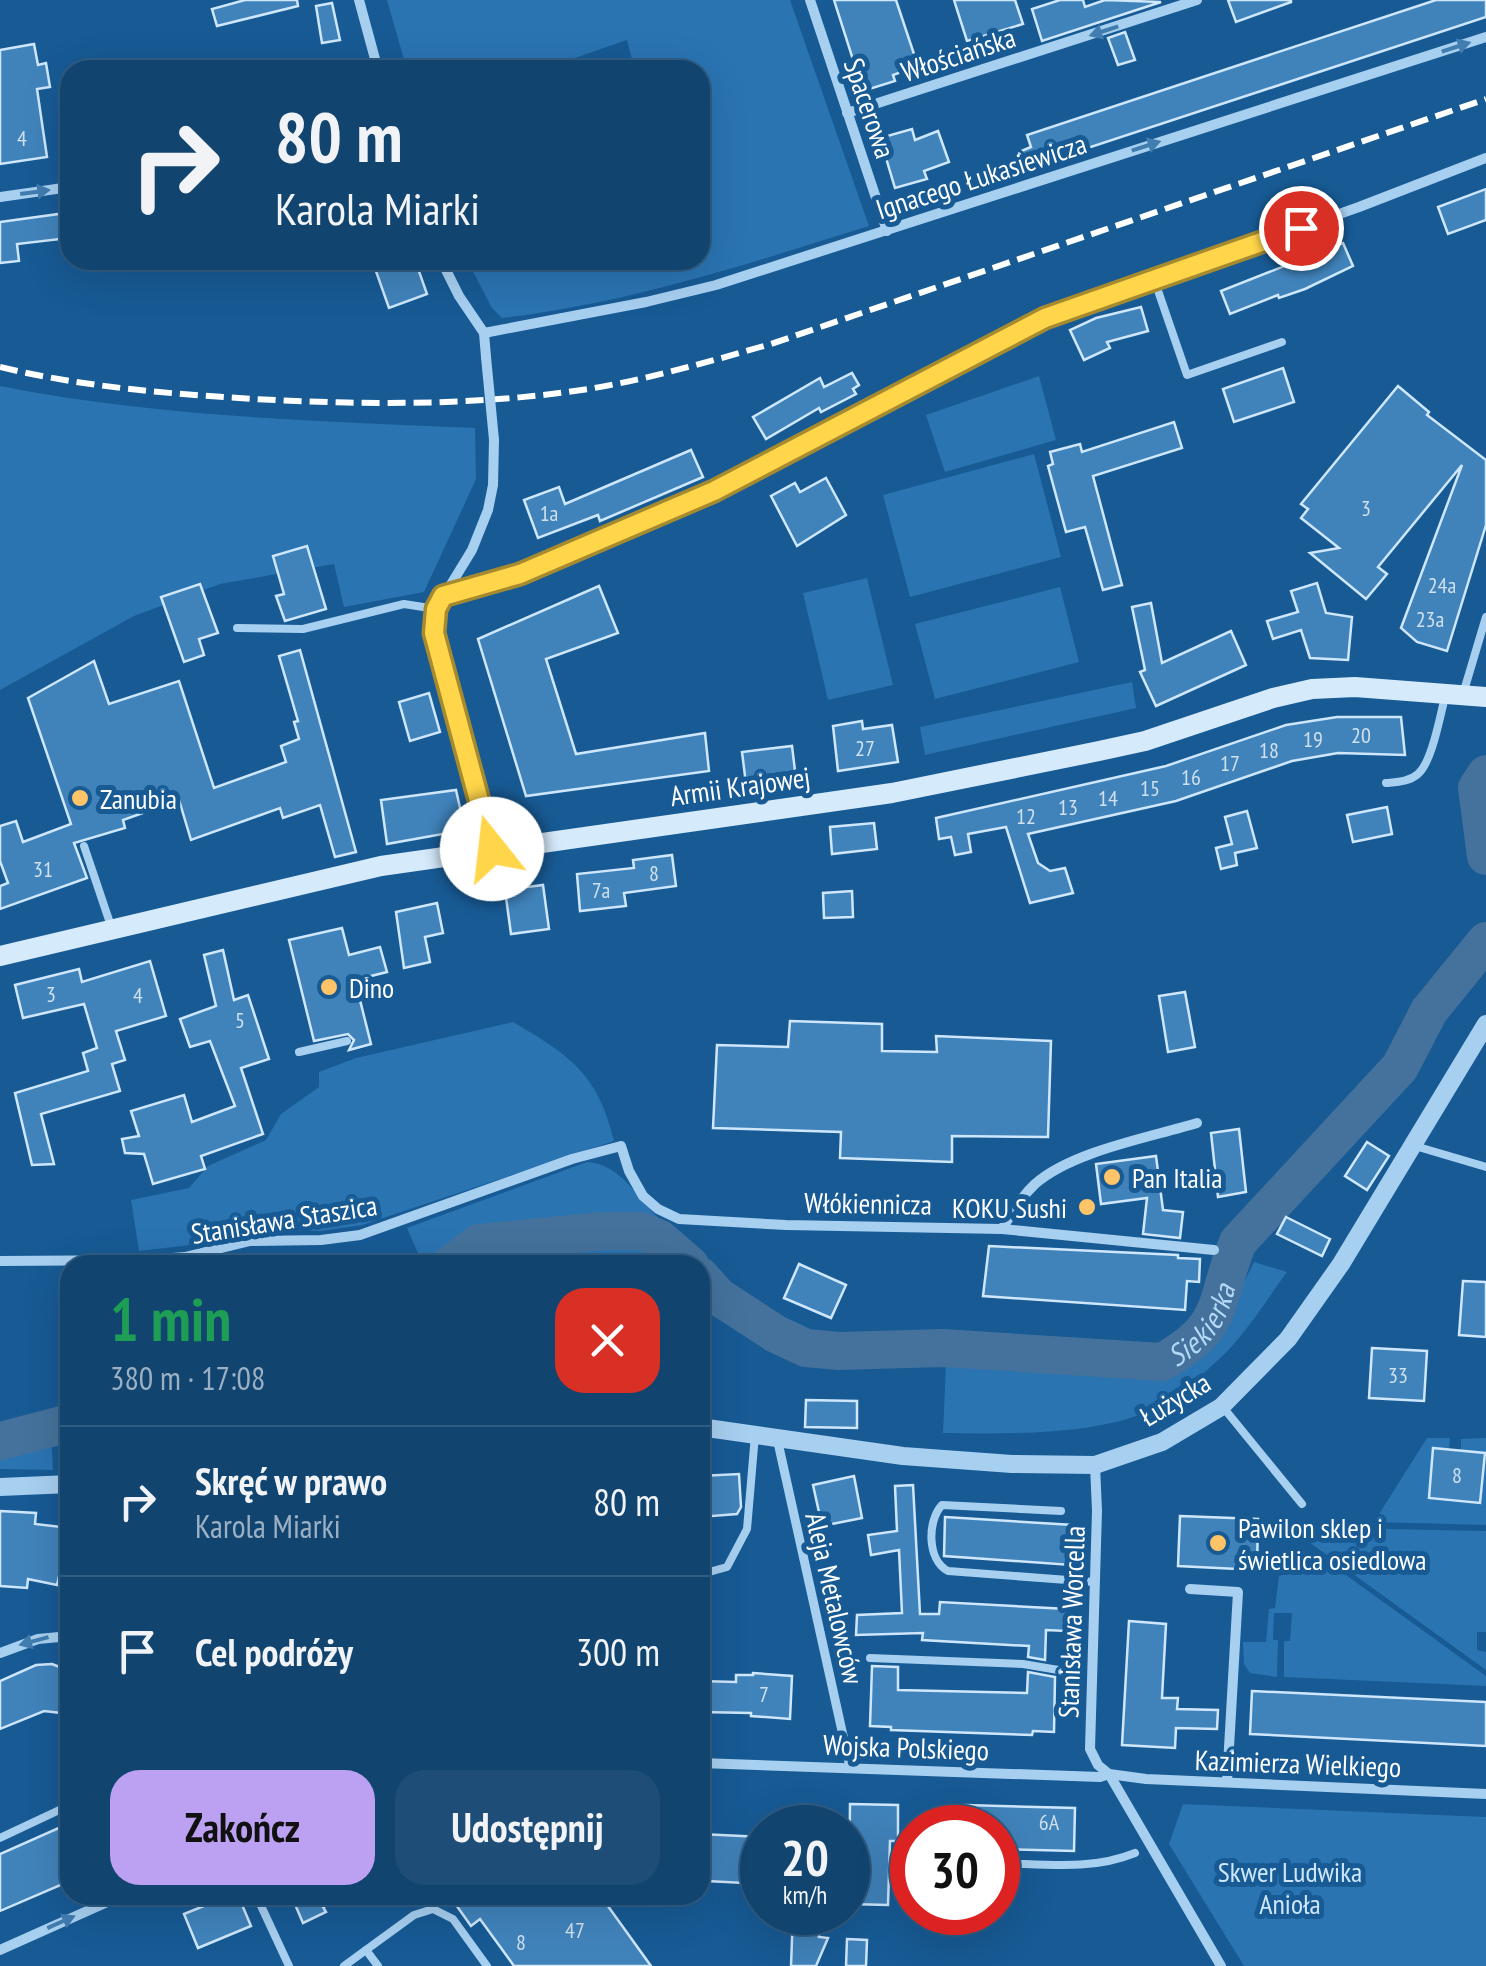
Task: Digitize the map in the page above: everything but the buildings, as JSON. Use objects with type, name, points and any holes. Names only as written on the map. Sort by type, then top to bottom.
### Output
[{"type":"main road","name":"Armii Krajowej","points":[[0,956],[381,866],[892,792],[1145,741],[1273,698],[1312,689],[1355,687],[1486,697]]},
{"type":"street","points":[[359,0],[375,60]]},
{"type":"street","name":"Spacerowa","points":[[810,0],[888,231]]},
{"type":"street","name":"Włościańska","points":[[847,113],[1196,0]]},
{"type":"street","name":"Ignacego Łukasiewicza","points":[[484,333],[716,285],[1486,36]]},
{"type":"street","points":[[443,596],[520,574],[714,491],[1045,318],[1486,158]]},
{"type":"street","points":[[0,197],[60,188]]},
{"type":"street","points":[[446,270],[458,296],[484,333],[494,440],[493,485],[472,550],[436,609],[434,633],[492,849]]},
{"type":"street","name":"Łużycka","points":[[710,1428],[950,1460],[1094,1465],[1162,1442],[1222,1406],[1288,1339],[1341,1264],[1486,1024]]},
{"type":"street","points":[[1002,1229],[1025,1194],[1050,1174],[1092,1156],[1197,1123]]},
{"type":"street","name":"Włókiennicza","points":[[621,1146],[628,1171],[643,1196],[679,1219],[1002,1229],[1214,1250]]},
{"type":"street","name":"Stanisława Staszica","points":[[185,1255],[250,1241],[360,1235],[572,1159],[621,1146]]},
{"type":"street","name":"Stanisława Staszica","points":[[0,1261],[60,1260]]},
{"type":"street","name":"Aleja Metalowców","points":[[777,1438],[850,1768]]},
{"type":"street","name":"Stanisława Worcella","points":[[1094,1465],[1097,1511],[1090,1749],[1098,1766],[1109,1774],[1222,1966]]},
{"type":"street","points":[[0,1487],[60,1484]]},
{"type":"street","points":[[791,1565],[803,1562]]},
{"type":"street","points":[[1190,1590],[1238,1592],[1228,1782]]},
{"type":"street","points":[[0,1653],[38,1639],[60,1637]]},
{"type":"street","points":[[809,1642],[821,1639]]},
{"type":"street","name":"Wojska Polskiego","points":[[710,1763],[1100,1777],[1109,1774]]},
{"type":"street","name":"Kazimierza Wielkiego","points":[[1109,1774],[1136,1779],[1486,1794]]},
{"type":"street","points":[[0,1950],[101,1905]]},
{"type":"lane","points":[[1154,279],[1188,375],[1282,342]]},
{"type":"lane","points":[[238,628],[303,629],[404,604],[436,609]]},
{"type":"lane","points":[[1386,783],[1418,774],[1486,617]]},
{"type":"lane","points":[[84,846],[113,930]]},
{"type":"lane","points":[[299,1052],[347,1041]]},
{"type":"lane","points":[[1415,1146],[1486,1166]]},
{"type":"lane","points":[[1222,1406],[1302,1504]]},
{"type":"lane","points":[[710,1572],[727,1568],[746,1529],[755,1435]]},
{"type":"lane","points":[[1061,1511],[942,1504],[934,1514],[933,1555],[941,1568],[948,1571],[1094,1582]]},
{"type":"lane","points":[[870,1658],[1023,1664],[1076,1672]]},
{"type":"lane","points":[[0,1838],[60,1810]]},
{"type":"lane","points":[[1020,1863],[1096,1864],[1135,1853]]},
{"type":"lane","points":[[261,1905],[288,1966]]},
{"type":"lane","points":[[344,1966],[414,1916],[433,1909],[453,1918],[487,1966]]},
{"type":"lane","points":[[366,1950],[378,1966]]},
{"type":"green space","points":[[387,0],[790,0],[869,226],[642,292],[502,318],[492,308],[472,270],[710,270],[710,60],[632,60],[627,40],[569,60],[404,60]]},
{"type":"green space","points":[[1039,376],[1056,440],[945,472],[926,415]]},
{"type":"green space","points":[[0,386],[177,411],[475,428],[476,479],[424,592],[344,607],[334,564],[220,584],[134,616],[0,690]]},
{"type":"green space","points":[[1034,454],[1061,557],[910,597],[883,495]]},
{"type":"green space","points":[[867,578],[893,685],[828,700],[803,593]]},
{"type":"green space","points":[[1060,587],[1079,662],[935,699],[915,624]]},
{"type":"green space","points":[[1132,682],[1136,708],[925,755],[920,727]]},
{"type":"green space","points":[[513,1022],[565,1056],[590,1082],[614,1141],[362,1225],[321,1231],[258,1230],[216,1242],[139,1251],[131,1200],[189,1188],[208,1166],[266,1140],[281,1114],[319,1087],[319,1072],[356,1058]]},
{"type":"green space","points":[[587,1162],[620,1176],[664,1223],[578,1222],[492,1231],[445,1255],[419,1255],[407,1228]]},
{"type":"green space","points":[[610,1238],[639,1242],[659,1251],[657,1255],[479,1255]]},
{"type":"green space","points":[[1254,1262],[1287,1272],[1226,1352],[1187,1387],[1155,1408],[1108,1424],[1080,1428],[943,1433],[946,1362],[1087,1369],[1170,1367],[1201,1349],[1223,1324]]},
{"type":"green space","points":[[51,1432],[53,1470],[0,1469],[0,1448]]},
{"type":"green space","points":[[1427,1438],[1450,1438],[1449,1450],[1433,1449],[1429,1498],[1480,1503],[1485,1453],[1461,1451],[1461,1439],[1486,1438],[1486,1525],[1374,1522]]},
{"type":"green space","points":[[1288,1527],[1486,1531],[1486,1632],[1477,1632],[1477,1650],[1486,1652],[1486,1670]]},
{"type":"green space","points":[[1321,1557],[1486,1676],[1486,1686],[1284,1677],[1284,1641],[1290,1641],[1292,1613],[1274,1613],[1277,1677],[1250,1673],[1244,1664],[1243,1642],[1266,1642],[1269,1609],[1275,1608],[1279,1576],[1315,1566]]},
{"type":"green space","name":"Skwer Ludwika Anioła","points":[[1183,1804],[1486,1817],[1486,1966],[1244,1966],[1169,1844]]},
{"type":"waterway","name":"Siekierka","points":[[1486,774],[1477,788],[1486,856]]},
{"type":"waterway","name":"Siekierka","points":[[710,1287],[776,1334],[806,1348],[943,1348],[1162,1362],[1183,1349],[1208,1324],[1238,1242],[1400,1067],[1429,1011],[1486,941]]},
{"type":"waterway","name":"Siekierka","points":[[463,1255],[479,1243],[602,1231],[641,1231],[660,1239],[678,1255]]},
{"type":"waterway","name":"Siekierka","points":[[0,1441],[60,1426]]},
{"type":"railway","points":[[0,367],[127,389],[338,402],[505,399],[611,385],[771,344],[1486,99]]},
{"type":"place","name":"Zanubia","points":[[80,798]]},
{"type":"place","name":"Dino","points":[[329,987]]},
{"type":"place","name":"Pan Italia","points":[[1112,1177]]},
{"type":"place","name":"KOKU Sushi","points":[[1087,1207]]},
{"type":"place","name":"Pawilon sklep i świetlica osiedlowa","points":[[1218,1543]]},
{"type":"route","points":[[492,849],[434,633],[436,609],[443,596],[520,574],[714,491],[1045,318],[1301,228]]}]
